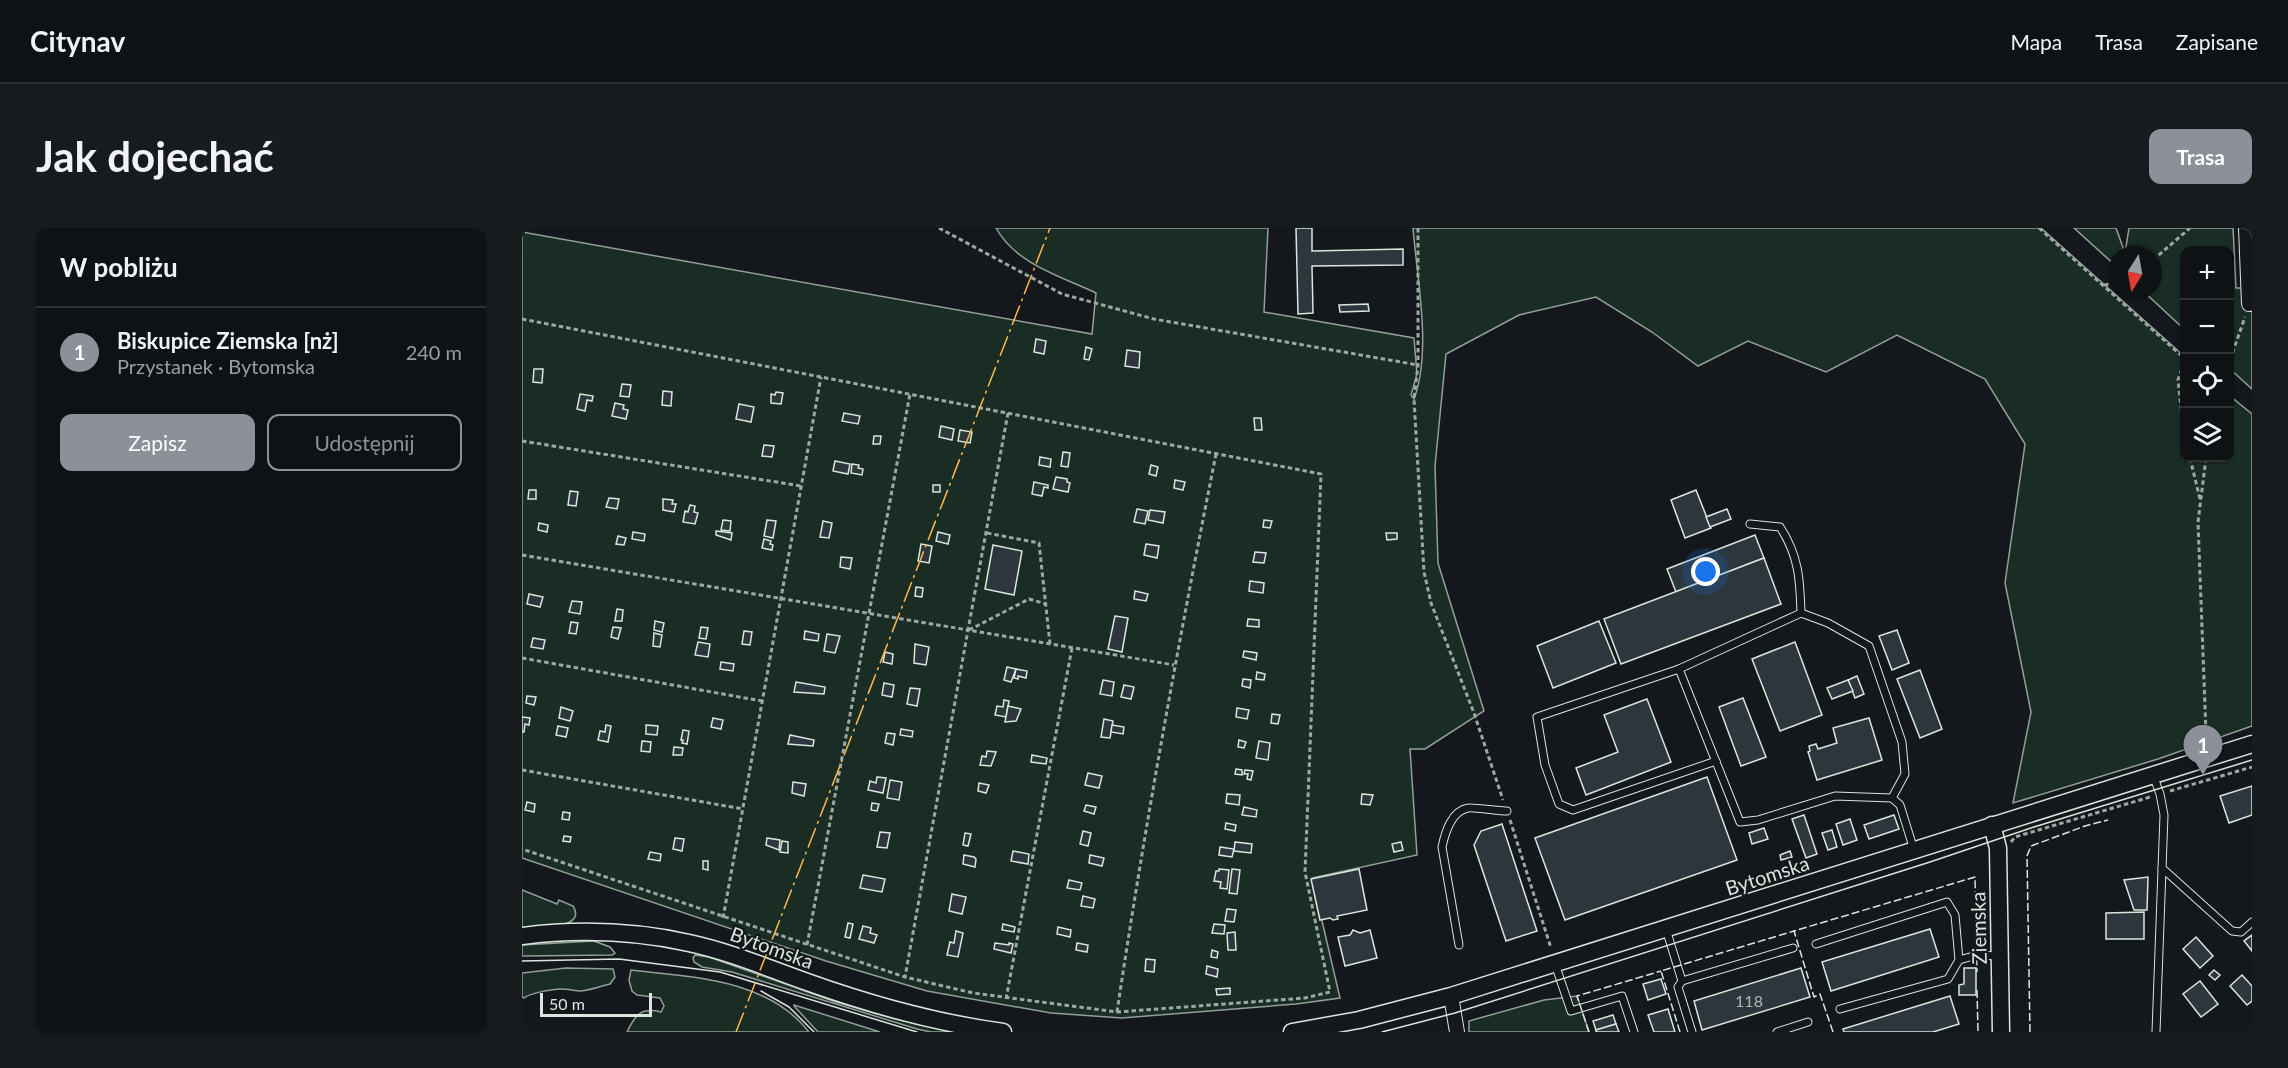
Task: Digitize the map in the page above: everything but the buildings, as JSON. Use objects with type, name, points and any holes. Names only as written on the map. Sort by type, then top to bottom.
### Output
[{"type":"street","points":[[2246,228],[2249,304]]},
{"type":"street","name":"Bytomska","points":[[1303,1031],[1359,1020],[1451,996],[2252,744]]},
{"type":"street","name":"Ziemska","points":[[1992,825],[1998,848],[2001,1032]]},
{"type":"street","name":"Bytomska","points":[[522,936],[560,933],[627,934],[690,943],[729,954],[836,993],[947,1022],[1003,1032]]},
{"type":"street","points":[[1451,996],[1457,1032]]},
{"type":"lane","points":[[1750,524],[1780,527],[1792,545],[1800,584],[1801,613]]},
{"type":"lane","points":[[1716,761],[1573,810],[1559,804],[1545,765],[1537,717],[1678,669],[1801,613],[1828,623],[1869,646],[1902,742],[1905,774],[1892,798]]},
{"type":"lane","points":[[1678,669],[1740,822],[1758,820],[1835,796],[1892,798],[1900,805],[1914,850]]},
{"type":"lane","points":[[2153,775],[2164,815],[2156,1032]]},
{"type":"lane","points":[[1459,945],[1442,847],[1445,831],[1459,812],[1468,807],[1507,811]]},
{"type":"lane","points":[[2162,868],[2232,932],[2241,932],[2252,922]]},
{"type":"lane","points":[[1816,944],[1947,902],[1955,915],[1959,960],[1948,979],[1840,1010]]},
{"type":"lane","points":[[1666,929],[1682,981]]},
{"type":"lane","points":[[1692,1032],[1678,987],[1682,981],[1793,948]]},
{"type":"lane","points":[[1959,960],[1977,955],[1999,956]]},
{"type":"lane","points":[[1556,964],[1571,1011],[1622,996],[1634,1032]]},
{"type":"lane","points":[[1777,1032],[1808,1022]]},
{"type":"path","points":[[939,228],[1062,294],[1154,319],[1418,366]]},
{"type":"path","points":[[1418,228],[1418,366],[1414,399],[1424,572],[1431,603],[1474,713],[1546,927],[1556,964]]},
{"type":"path","points":[[2039,228],[2181,354]]},
{"type":"path","points":[[2162,252],[2190,228]]},
{"type":"path","points":[[2104,285],[2108,284]]},
{"type":"path","points":[[2231,354],[2249,304]]},
{"type":"path","points":[[522,319],[1321,474],[1305,872],[1330,992],[1305,998],[1117,1012],[1006,999],[905,977],[522,849]]},
{"type":"path","points":[[2180,374],[2178,380],[2180,398]]},
{"type":"path","points":[[723,918],[821,377]]},
{"type":"path","points":[[807,945],[910,394]]},
{"type":"path","points":[[905,977],[1008,413]]},
{"type":"path","points":[[522,441],[801,486]]},
{"type":"path","points":[[1117,1012],[1143,842],[1174,665],[1216,454]]},
{"type":"path","points":[[2191,462],[2201,502]]},
{"type":"path","points":[[2206,462],[2199,534],[2206,733],[2209,744]]},
{"type":"path","points":[[986,533],[1039,543],[1050,644]]},
{"type":"path","points":[[522,555],[1174,665]]},
{"type":"path","points":[[968,630],[1029,599],[1046,604]]},
{"type":"path","points":[[1006,999],[1072,648]]},
{"type":"path","points":[[522,658],[762,701]]},
{"type":"path","points":[[2010,846],[2015,837],[2252,766]]},
{"type":"path","points":[[522,770],[743,809]]},
{"type":"green space","points":[[996,228],[1268,228],[1264,312],[1414,338],[1417,374],[1411,395],[1414,399],[1419,380],[1423,337],[1413,228],[2041,228],[2108,288],[2108,300],[2121,300],[2180,352],[2180,462],[2234,462],[2234,399],[2252,414],[2252,726],[2158,759],[2013,803],[2031,712],[2005,583],[2025,444],[1985,379],[1897,335],[1826,372],[1748,341],[1698,366],[1652,332],[1596,297],[1519,315],[1446,354],[1435,466],[1438,563],[1484,711],[1425,749],[1410,749],[1417,855],[1312,878],[1340,998],[1296,1004],[1122,1018],[1051,1013],[927,991],[826,961],[522,858],[522,232],[1092,334],[1096,293],[1040,268],[1015,251]]},
{"type":"green space","points":[[2074,228],[2116,228],[2122,246],[2108,246],[2108,259]]},
{"type":"green space","points":[[2129,228],[2233,228],[2234,246],[2180,246],[2180,325],[2153,300],[2162,300],[2162,246],[2126,246]]},
{"type":"green space","points":[[2234,248],[2236,288],[2252,288],[2252,389],[2234,373]]},
{"type":"green space","points":[[522,890],[557,904],[559,900],[573,906],[576,914],[567,923],[558,926],[522,928]]},
{"type":"green space","points":[[594,941],[610,947],[615,953],[612,955],[522,956],[522,945]]},
{"type":"green space","points":[[695,955],[709,957],[836,1002],[952,1032],[917,1029],[732,972],[702,967],[694,962]]},
{"type":"green space","points":[[566,968],[613,969],[615,977],[610,984],[588,990],[557,989],[522,997],[522,973]]},
{"type":"green space","points":[[631,970],[703,979],[751,991],[792,1014],[809,1032],[627,1032],[640,1014],[648,1011],[661,1012],[664,1006],[660,998],[637,995],[632,991],[629,980]]},
{"type":"green space","points":[[1577,996],[1589,1032],[1469,1032],[1469,1021],[1544,1000]]},
{"type":"green space","points":[[794,1005],[880,1032],[818,1032]]},
{"type":"tram line","points":[[1382,1032],[1455,1013],[2034,827],[2252,760]]},
{"type":"tram line","points":[[522,961],[619,959],[720,972],[917,1032]]},
{"type":"tram line","points":[[761,991],[789,1007],[814,1032]]},
{"type":"fence","points":[[2030,1032],[2027,856],[2031,846],[2108,820]]},
{"type":"fence","points":[[1833,1032],[1820,994],[1814,997],[1794,931],[1975,877],[1977,972]]},
{"type":"fence","points":[[1680,1032],[1661,971],[1794,931]]},
{"type":"fence","points":[[1589,1032],[1577,996],[1661,971]]},
{"type":"fence","points":[[1977,990],[1978,1032]]},
{"type":"power","points":[[736,1032],[1050,228]]},
{"type":"place","name":"Biskupice Ziemska [nż]","points":[[2203,775]]}]
